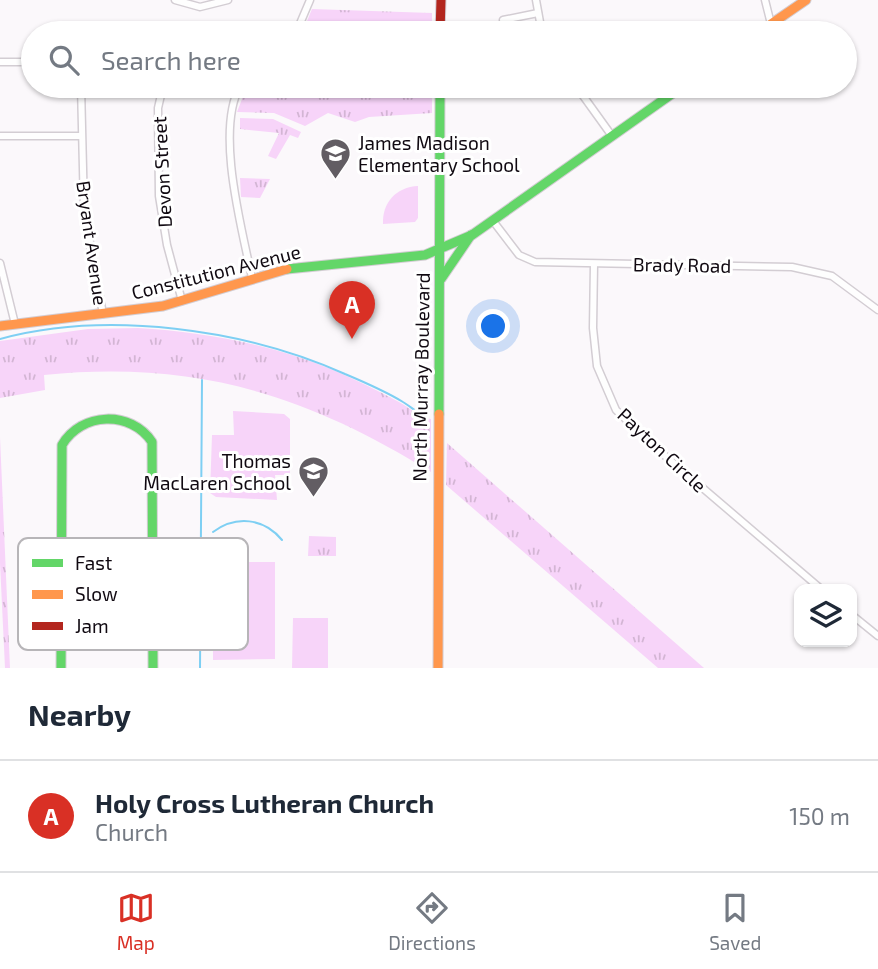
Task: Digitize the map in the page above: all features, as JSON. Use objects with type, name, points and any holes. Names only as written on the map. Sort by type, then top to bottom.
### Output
[{"type":"main road","points":[[440,21],[441,0]]},
{"type":"main road","points":[[775,21],[806,0]]},
{"type":"main road","name":"North Murray Boulevard","points":[[438,668],[440,98]]},
{"type":"main road","name":"Constitution Avenue","points":[[0,326],[103,316],[183,301],[252,278],[308,265],[401,260],[440,250],[493,221],[666,98]]},
{"type":"main road","points":[[440,280],[471,235]]},
{"type":"main road","points":[[62,538],[62,445],[70,429],[87,421],[135,423],[149,433],[152,442],[152,538]]},
{"type":"main road","points":[[61,650],[61,668]]},
{"type":"main road","points":[[153,650],[153,668]]},
{"type":"street","points":[[175,0],[201,7],[228,0]]},
{"type":"street","points":[[301,21],[310,0]]},
{"type":"street","points":[[536,0],[540,21]]},
{"type":"street","points":[[765,0],[770,21]]},
{"type":"street","points":[[503,20],[538,13]]},
{"type":"street","points":[[0,62],[21,62]]},
{"type":"street","name":"Bryant Avenue","points":[[81,98],[85,217],[103,316]]},
{"type":"street","name":"Devon Street","points":[[160,98],[158,108],[159,196],[165,238],[183,301]]},
{"type":"street","points":[[236,98],[232,110],[233,188],[252,278]]},
{"type":"street","points":[[585,98],[612,136]]},
{"type":"street","points":[[0,136],[82,136]]},
{"type":"street","name":"Brady Road","points":[[493,221],[512,247],[527,260],[544,264],[809,269],[844,283],[878,310]]},
{"type":"street","points":[[0,263],[15,324]]},
{"type":"street","name":"Payton Circle","points":[[594,264],[594,348],[602,381],[617,410],[657,449],[815,584]]},
{"type":"street","points":[[857,619],[878,636]]},
{"type":"green space","points":[[312,9],[432,13],[432,21],[307,21]]},
{"type":"green space","points":[[242,98],[432,98],[432,113],[369,117],[355,122],[328,113],[305,126],[274,113],[237,112]]},
{"type":"green space","points":[[240,118],[273,119],[301,132],[298,138],[290,135],[276,159],[268,156],[279,133],[240,129]]},
{"type":"green space","points":[[240,178],[270,179],[260,198],[241,197]]},
{"type":"green space","points":[[418,186],[418,218],[415,222],[383,224],[385,209],[392,198],[403,189]]},
{"type":"green space","points":[[138,328],[212,336],[261,346],[308,360],[374,389],[418,415],[431,419],[431,472],[338,422],[293,403],[199,379],[150,373],[44,375],[45,390],[0,398],[0,341],[88,329]]},
{"type":"green space","points":[[233,411],[284,414],[290,419],[290,475],[275,475],[277,500],[216,497],[210,493],[212,435],[234,435]]},
{"type":"green space","points":[[0,437],[10,668],[5,668],[0,563]]},
{"type":"green space","points":[[447,443],[704,668],[658,668],[446,485]]},
{"type":"green space","points":[[309,536],[336,537],[336,556],[308,556]]},
{"type":"green space","points":[[248,562],[275,562],[275,659],[213,660],[213,650],[248,650]]},
{"type":"green space","points":[[293,618],[328,618],[328,668],[292,668]]},
{"type":"waterway","points":[[0,339],[41,330],[130,325],[220,336],[264,345],[306,358],[382,390],[425,416]]},
{"type":"waterway","points":[[201,538],[202,380]]},
{"type":"waterway","points":[[213,532],[231,523],[249,521],[267,527],[282,540]]},
{"type":"waterway","points":[[200,650],[200,668]]},
{"type":"traffic: fast","points":[[439,414],[440,98]]},
{"type":"traffic: fast","points":[[287,269],[425,255],[472,235],[666,98]]},
{"type":"traffic: fast","points":[[441,279],[471,235]]},
{"type":"traffic: fast","points":[[62,538],[62,445],[70,434],[81,426],[106,419],[132,424],[152,442],[152,538]]},
{"type":"traffic: fast","points":[[61,650],[61,668]]},
{"type":"traffic: fast","points":[[153,650],[153,668]]},
{"type":"traffic: slow","points":[[775,21],[806,0]]},
{"type":"traffic: slow","points":[[0,326],[163,306],[287,269]]},
{"type":"traffic: slow","points":[[438,668],[439,414]]},
{"type":"traffic: jam","points":[[440,21],[441,0]]},
{"type":"place","name":"James Madison Elementary School","points":[[335,181]]},
{"type":"place","name":"Holy Cross Lutheran Church","points":[[352,339]]},
{"type":"place","name":"Thomas MacLaren School","points":[[314,499]]}]
